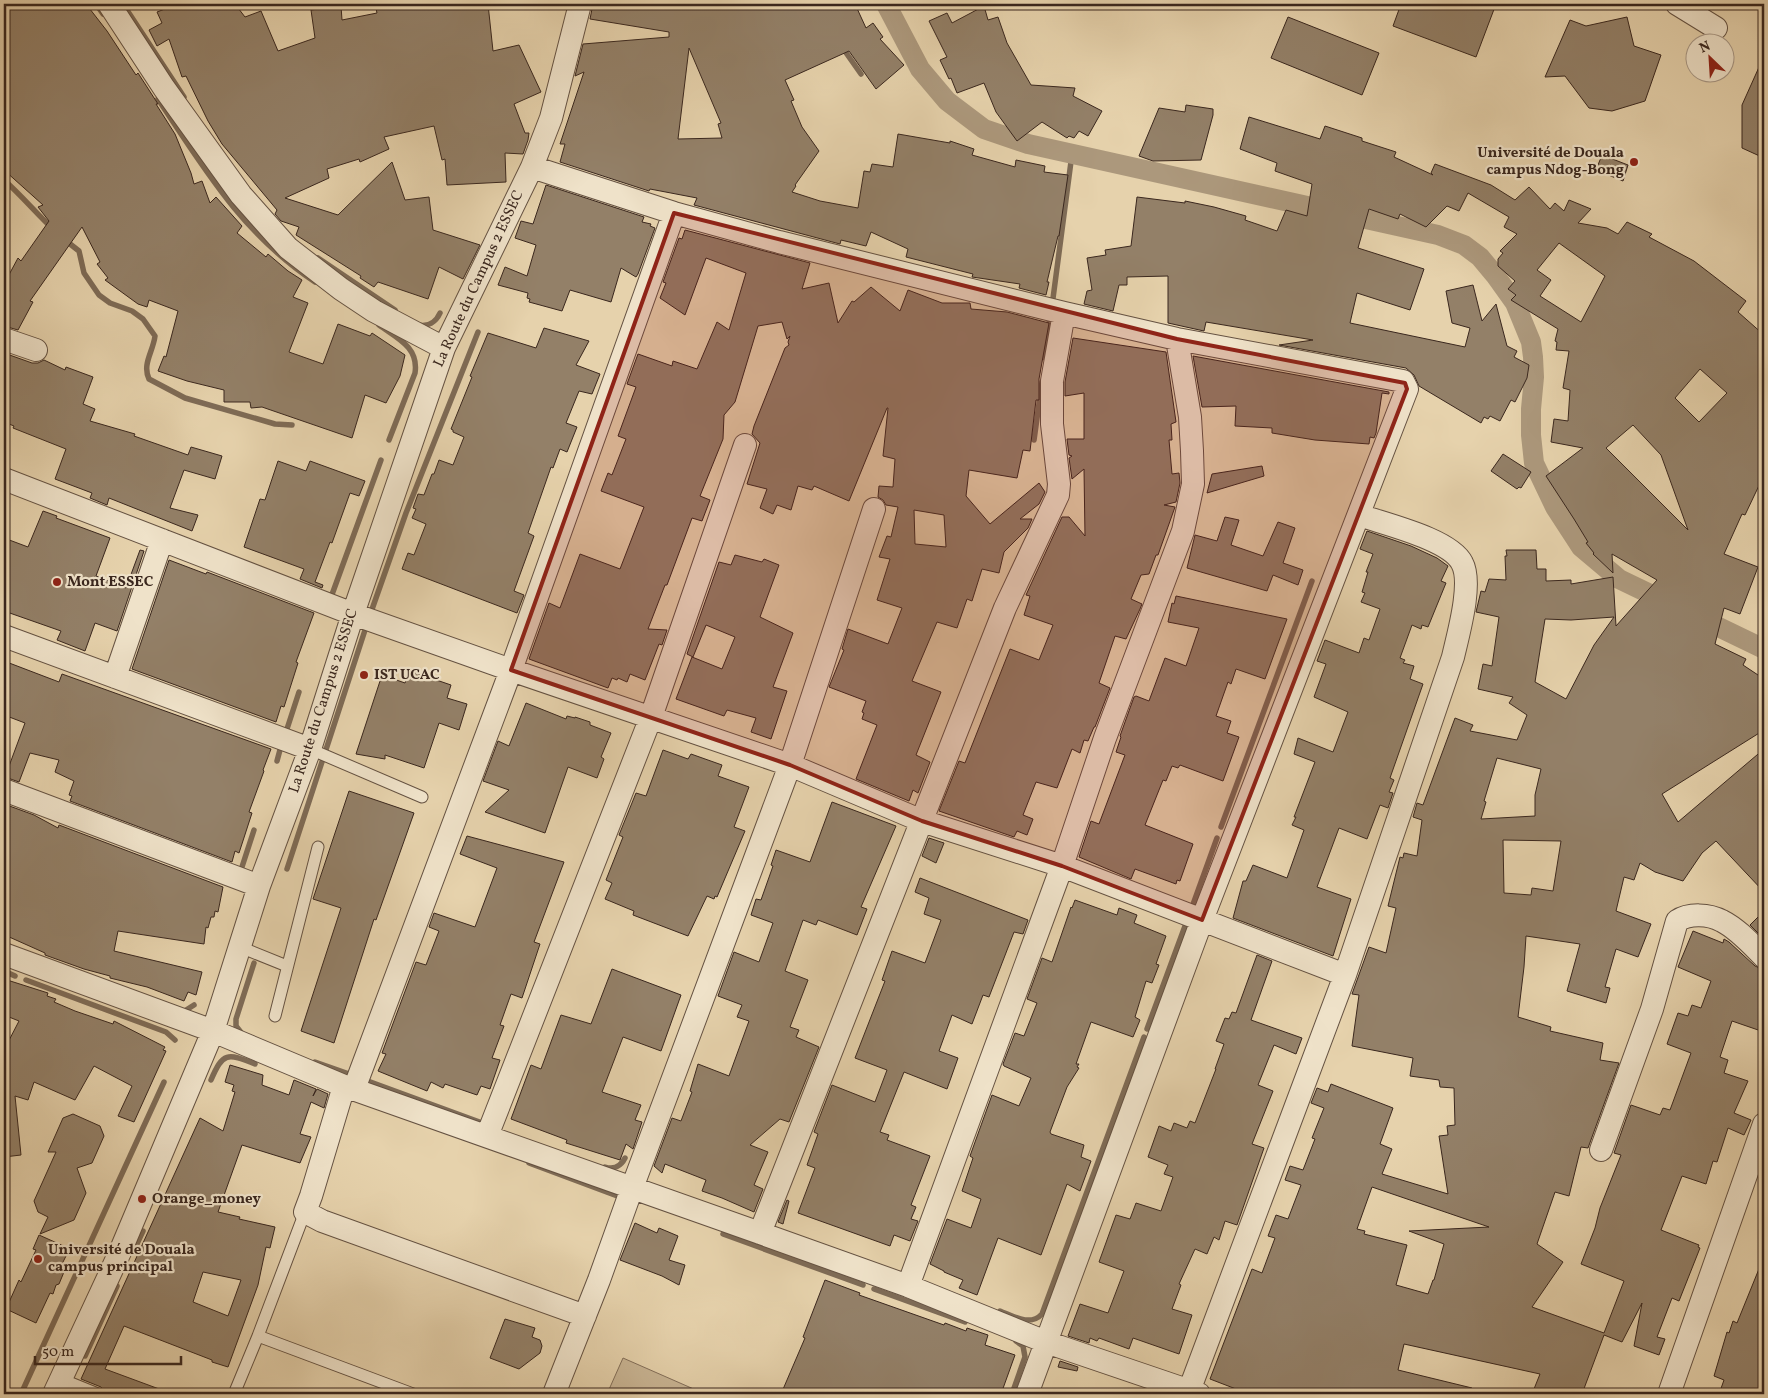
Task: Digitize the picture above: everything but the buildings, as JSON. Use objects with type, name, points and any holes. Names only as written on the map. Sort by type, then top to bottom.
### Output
[{"type":"street","points":[[109,4],[164,88],[241,195],[288,248],[341,289],[374,311],[444,348]]},
{"type":"street","name":"La Route du Campus 2 ESSEC","points":[[58,1387],[120,1252],[213,1031],[259,886],[310,749],[353,614],[444,348],[532,167],[551,118],[580,4]]},
{"type":"street","points":[[1677,4],[1716,28]]},
{"type":"street","points":[[532,167],[674,212],[780,242],[1064,313],[1177,340],[1405,383],[1407,389],[1202,920],[1027,1394]]},
{"type":"street","points":[[585,1316],[322,1221],[304,1212],[349,1088],[511,670],[674,212]]},
{"type":"street","points":[[760,1233],[1005,608],[1058,495],[1059,484],[1052,424],[1052,381],[1064,313]]},
{"type":"street","points":[[4,339],[36,350]]},
{"type":"street","points":[[908,1286],[1062,866],[1105,738],[1183,531],[1193,484],[1192,451],[1190,417],[1177,340]]},
{"type":"street","points":[[487,1136],[651,717],[745,445]]},
{"type":"street","points":[[4,479],[353,614],[790,765],[922,821],[1062,866],[1345,975]]},
{"type":"street","points":[[554,1394],[585,1316],[790,765],[874,509]]},
{"type":"street","points":[[4,954],[213,1031],[349,1088],[908,1286],[1046,1342],[1194,1392],[1345,975],[1453,657],[1463,618],[1466,574],[1462,563],[1455,553],[1440,543],[1358,515]]},
{"type":"street","points":[[115,677],[162,540]]},
{"type":"street","points":[[4,636],[310,749]]},
{"type":"street","points":[[4,790],[259,886]]},
{"type":"street","points":[[1601,1150],[1652,1009],[1677,921],[1684,916],[1705,916],[1722,921],[1764,957]]},
{"type":"street","points":[[1669,1394],[1764,1124]]},
{"type":"lane","points":[[310,749],[422,797]]},
{"type":"lane","points":[[274,1016],[318,847]]},
{"type":"lane","points":[[240,947],[287,966]]},
{"type":"lane","points":[[234,1394],[258,1336],[304,1212]]},
{"type":"lane","points":[[258,1336],[413,1394]]},
{"type":"lane","points":[[58,1387],[98,1394]]},
{"type":"highlighted area","points":[[674,213],[1177,339],[1405,383],[1407,389],[1202,920],[1062,866],[922,821],[790,765],[511,670]]},
{"type":"shaded area","points":[[623,1358],[705,1394],[607,1394]]},
{"type":"waterway","points":[[96,4],[103,14]]},
{"type":"waterway","points":[[123,4],[184,97]]},
{"type":"waterway","points":[[886,4],[920,69],[947,101],[984,129],[1028,144],[1438,235],[1464,245],[1480,257],[1515,303],[1531,342],[1534,377],[1531,435],[1534,463],[1555,507],[1581,547],[1619,579],[1764,649]]},
{"type":"waterway","points":[[842,47],[861,74]]},
{"type":"waterway","points":[[158,99],[209,175],[246,222],[267,243],[315,282]]},
{"type":"waterway","points":[[1052,306],[1072,154]]},
{"type":"waterway","points":[[4,180],[53,229]]},
{"type":"waterway","points":[[65,240],[79,251],[84,273],[99,295],[110,303],[132,311],[143,319],[155,336],[147,363],[149,379],[185,398],[275,424],[292,425]]},
{"type":"waterway","points":[[318,258],[395,310]]},
{"type":"waterway","points":[[418,325],[431,323],[440,313]]},
{"type":"waterway","points":[[1045,358],[1050,315]]},
{"type":"waterway","points":[[379,325],[405,344],[414,356],[415,364],[415,373],[389,440]]},
{"type":"waterway","points":[[370,615],[406,513],[478,332]]},
{"type":"waterway","points":[[1034,440],[1042,382]]},
{"type":"waterway","points":[[330,600],[381,460]]},
{"type":"waterway","points":[[1221,827],[1312,581]]},
{"type":"waterway","points":[[287,869],[367,624]]},
{"type":"waterway","points":[[286,732],[299,692]]},
{"type":"waterway","points":[[277,761],[281,746]]},
{"type":"waterway","points":[[240,873],[254,830]]},
{"type":"waterway","points":[[1191,910],[1217,838]]},
{"type":"waterway","points":[[1147,1029],[1188,918]]},
{"type":"waterway","points":[[243,1035],[236,1026],[236,1019],[254,963]]},
{"type":"waterway","points":[[4,971],[15,976]]},
{"type":"waterway","points":[[26,980],[166,1032],[175,1040]]},
{"type":"waterway","points":[[183,1012],[194,1005]]},
{"type":"waterway","points":[[1000,1311],[1016,1318],[1027,1320],[1032,1320],[1042,1314],[1144,1037]]},
{"type":"waterway","points":[[211,1080],[219,1064],[227,1057],[238,1058],[255,1064]]},
{"type":"waterway","points":[[315,1062],[352,1075]]},
{"type":"waterway","points":[[365,1080],[485,1124]]},
{"type":"waterway","points":[[21,1394],[164,1082]]},
{"type":"waterway","points":[[605,1167],[617,1167],[625,1158]]},
{"type":"waterway","points":[[529,1163],[620,1197]]},
{"type":"waterway","points":[[134,1250],[143,1231]]},
{"type":"waterway","points":[[723,1234],[863,1285]]},
{"type":"waterway","points":[[85,1356],[117,1286]]},
{"type":"waterway","points":[[874,1289],[965,1322]]},
{"type":"waterway","points":[[1012,1394],[1025,1357],[1023,1346],[1016,1341]]},
{"type":"place","name":"Université de Douala campus Ndog-Bong","points":[[1634,162]]},
{"type":"place","name":"Mont ESSEC","points":[[57,582]]},
{"type":"place","name":"IST UCAC","points":[[364,675]]},
{"type":"place","name":"Orange_money","points":[[142,1199]]},
{"type":"place","name":"Université de Douala campus principal","points":[[38,1259]]}]
